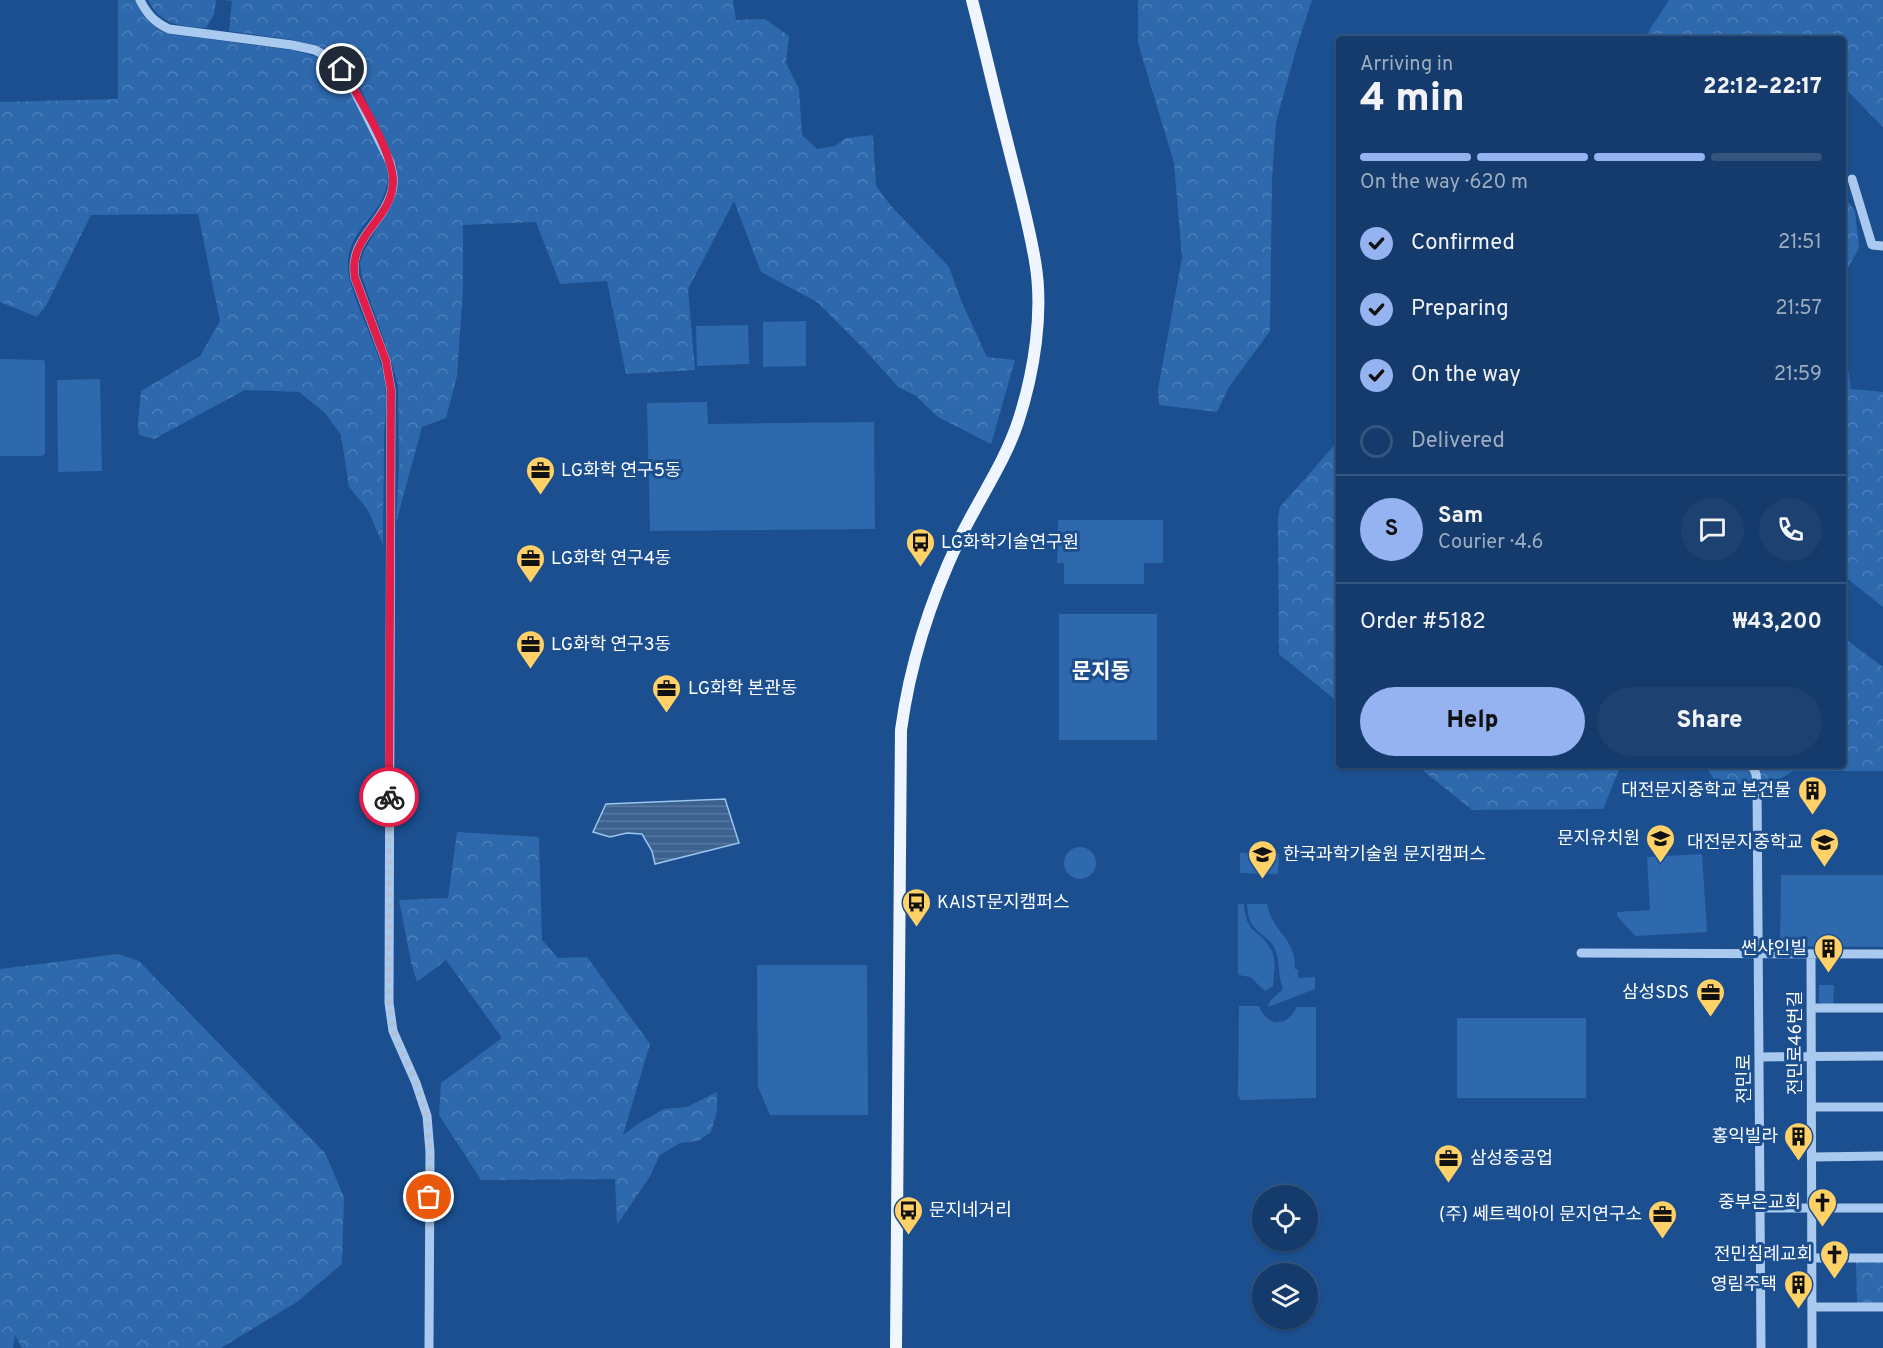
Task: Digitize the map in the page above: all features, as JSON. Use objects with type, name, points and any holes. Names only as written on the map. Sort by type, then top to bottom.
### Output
[{"type":"main road","points":[[896,1348],[901,730],[914,656],[933,600],[960,539],[999,469],[1017,423],[1034,359],[1038,314],[1036,263],[972,0]]},
{"type":"street","points":[[140,0],[146,12],[156,23],[169,29],[292,45],[315,50],[333,60],[342,69],[352,86],[390,162],[393,173],[391,194],[362,240],[353,266],[355,278],[386,361],[391,390],[389,1003],[393,1031],[416,1083],[427,1116],[430,1152],[429,1348]]},
{"type":"street","points":[[1852,179],[1872,245],[1883,246]]},
{"type":"street","name":"전민로","points":[[1753,768],[1757,783],[1760,954],[1761,1348]]},
{"type":"street","points":[[1581,953],[1883,954]]},
{"type":"street","name":"전민로46번길","points":[[1811,954],[1812,1348]]},
{"type":"street","points":[[1811,1008],[1883,1008]]},
{"type":"street","points":[[1760,1057],[1883,1056]]},
{"type":"street","points":[[1812,1107],[1883,1107]]},
{"type":"street","points":[[1812,1157],[1883,1156]]},
{"type":"street","points":[[1761,1208],[1883,1208]]},
{"type":"street","points":[[1812,1258],[1883,1258]]},
{"type":"street","points":[[1812,1307],[1883,1307]]},
{"type":"green space","points":[[118,0],[136,0],[141,12],[149,21],[158,29],[170,34],[292,50],[327,62],[344,80],[387,165],[388,181],[385,194],[357,234],[348,259],[348,272],[352,287],[377,354],[385,385],[383,545],[368,510],[349,487],[341,435],[325,413],[299,392],[245,390],[154,439],[139,435],[141,391],[200,356],[220,321],[198,214],[91,215],[46,306],[37,317],[0,302],[0,102],[118,99]]},
{"type":"green space","points":[[148,0],[216,0],[214,15],[206,28],[180,25],[165,20],[153,9]]},
{"type":"green space","points":[[224,0],[733,0],[736,20],[765,19],[789,36],[786,63],[799,89],[802,135],[817,149],[835,146],[846,138],[873,135],[876,186],[892,207],[949,267],[962,303],[987,357],[1015,360],[991,444],[938,417],[916,396],[898,387],[817,302],[761,272],[734,201],[688,289],[695,370],[626,374],[607,281],[560,284],[536,222],[463,225],[463,290],[457,376],[446,418],[422,427],[396,523],[399,468],[398,386],[362,277],[360,263],[364,251],[393,201],[397,190],[397,166],[360,88],[345,65],[314,45],[229,31],[232,1]]},
{"type":"green space","points":[[1138,0],[1312,0],[1276,122],[1272,179],[1270,331],[1229,387],[1217,412],[1159,405],[1158,389],[1182,258],[1174,163],[1138,43]]},
{"type":"green space","points":[[1669,0],[1883,0],[1883,127],[1846,89],[1846,36],[1646,36]]},
{"type":"green space","points":[[1846,200],[1855,211],[1859,248],[1846,271]]},
{"type":"green space","points":[[806,321],[806,366],[763,367],[763,322]]},
{"type":"green space","points":[[748,325],[749,364],[697,366],[696,326]]},
{"type":"green space","points":[[1846,357],[1851,389],[1883,392],[1883,607],[1846,578]]},
{"type":"green space","points":[[0,359],[44,360],[45,454],[41,456],[0,456]]},
{"type":"green space","points":[[100,379],[102,471],[58,472],[57,380]]},
{"type":"green space","points":[[707,402],[708,424],[874,422],[875,529],[650,531],[647,403]]},
{"type":"green space","points":[[1336,443],[1336,701],[1279,654],[1278,517],[1280,507]]},
{"type":"green space","points":[[1058,520],[1163,520],[1163,563],[1144,563],[1144,584],[1064,584],[1064,563],[1057,563]]},
{"type":"green space","points":[[1059,614],[1157,614],[1157,740],[1059,740]]},
{"type":"green space","points":[[1846,639],[1883,667],[1883,771],[1793,771],[1772,784],[1717,784],[1707,768],[1846,768]]},
{"type":"green space","points":[[1420,768],[1620,768],[1603,809],[1472,810]]},
{"type":"green space","points":[[457,832],[539,837],[542,940],[558,958],[587,957],[650,1044],[623,1135],[664,1109],[687,1107],[717,1092],[717,1111],[711,1132],[698,1141],[680,1143],[660,1155],[649,1178],[617,1225],[615,1179],[481,1180],[439,1115],[441,1083],[502,1038],[446,960],[417,982],[411,962],[399,900],[448,898]]},
{"type":"green space","points":[[1080,847],[1092,851],[1096,863],[1092,875],[1080,879],[1068,875],[1064,863],[1068,851]]},
{"type":"green space","points":[[1240,853],[1279,853],[1278,874],[1240,873]]},
{"type":"green space","points":[[1702,854],[1707,932],[1635,936],[1617,916],[1617,912],[1650,910],[1647,857]]},
{"type":"green space","points":[[1781,875],[1883,875],[1883,947],[1780,946]]},
{"type":"green space","points":[[1238,904],[1244,904],[1247,921],[1266,942],[1274,956],[1273,986],[1265,991],[1250,977],[1238,975]]},
{"type":"green space","points":[[1247,904],[1267,904],[1274,922],[1292,950],[1295,969],[1298,969],[1298,978],[1315,977],[1315,989],[1268,1007],[1270,1001],[1283,989],[1278,957],[1272,944],[1252,924]]},
{"type":"green space","points":[[118,954],[139,961],[325,1153],[344,1197],[342,1264],[297,1302],[221,1348],[22,1348],[15,1335],[13,1348],[0,1348],[0,969]]},
{"type":"green space","points":[[757,965],[867,965],[868,1115],[770,1115],[758,1087]]},
{"type":"green space","points":[[1819,985],[1834,985],[1833,1006],[1819,1002]]},
{"type":"green space","points":[[1239,1006],[1259,1006],[1267,1018],[1278,1022],[1288,1018],[1297,1007],[1316,1007],[1316,1098],[1241,1100],[1238,1095]]},
{"type":"green space","points":[[1457,1018],[1586,1018],[1586,1098],[1457,1098]]},
{"type":"green space","points":[[1856,1262],[1883,1262],[1883,1303],[1857,1303]]},
{"type":"shaded area","points":[[725,799],[739,843],[655,864],[652,851],[642,834],[627,833],[610,837],[593,832],[606,804]]},
{"type":"way so far","points":[[389,797],[389,1003],[393,1031],[416,1083],[427,1116],[430,1152],[429,1197]]},
{"type":"place","name":"LG화학 연구5동","points":[[540,496]]},
{"type":"place","name":"LG화학기술연구원","points":[[920,568]]},
{"type":"place","name":"LG화학 연구4동","points":[[530,584]]},
{"type":"place","name":"LG화학 연구3동","points":[[530,670]]},
{"type":"place","name":"LG화학 본관동","points":[[667,714]]},
{"type":"place","name":"대전문지중학교 본건물","points":[[1812,816]]},
{"type":"place","name":"문지유치원","points":[[1661,864]]},
{"type":"place","name":"대전문지중학교","points":[[1824,868]]},
{"type":"place","name":"한국과학기술원 문지캠퍼스","points":[[1262,880]]},
{"type":"place","name":"KAIST문지캠퍼스","points":[[916,928]]},
{"type":"place","name":"썬샤인빌","points":[[1828,974]]},
{"type":"place","name":"삼성SDS","points":[[1710,1018]]},
{"type":"place","name":"홍익빌라","points":[[1799,1162]]},
{"type":"place","name":"삼성중공업","points":[[1449,1184]]},
{"type":"place","name":"중부은교회","points":[[1822,1228]]},
{"type":"place","name":"문지네거리","points":[[908,1236]]},
{"type":"place","name":"(주) 쎄트렉아이 문지연구소","points":[[1663,1240]]},
{"type":"place","name":"전민침례교회","points":[[1834,1280]]},
{"type":"place","name":"영림주택","points":[[1798,1310]]},
{"type":"district","name":"문지동","points":[[1101,671]]},
{"type":"route","points":[[342,69],[384,148],[393,173],[391,194],[356,251],[353,266],[355,278],[390,375],[389,797]]}]
